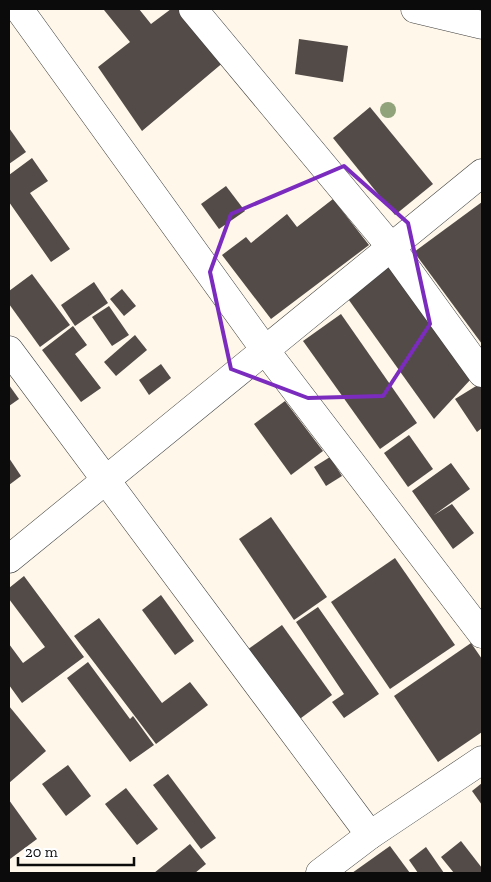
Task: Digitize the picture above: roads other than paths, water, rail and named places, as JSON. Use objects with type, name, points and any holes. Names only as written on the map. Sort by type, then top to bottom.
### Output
[{"type":"street","points":[[19,9],[265,350],[482,634]]},
{"type":"street","points":[[193,9],[391,247],[482,373]]},
{"type":"street","points":[[415,9],[482,25]]},
{"type":"street","points":[[9,559],[482,173]]},
{"type":"street","points":[[9,350],[370,835]]},
{"type":"street","points":[[320,873],[370,835],[482,760]]}]
